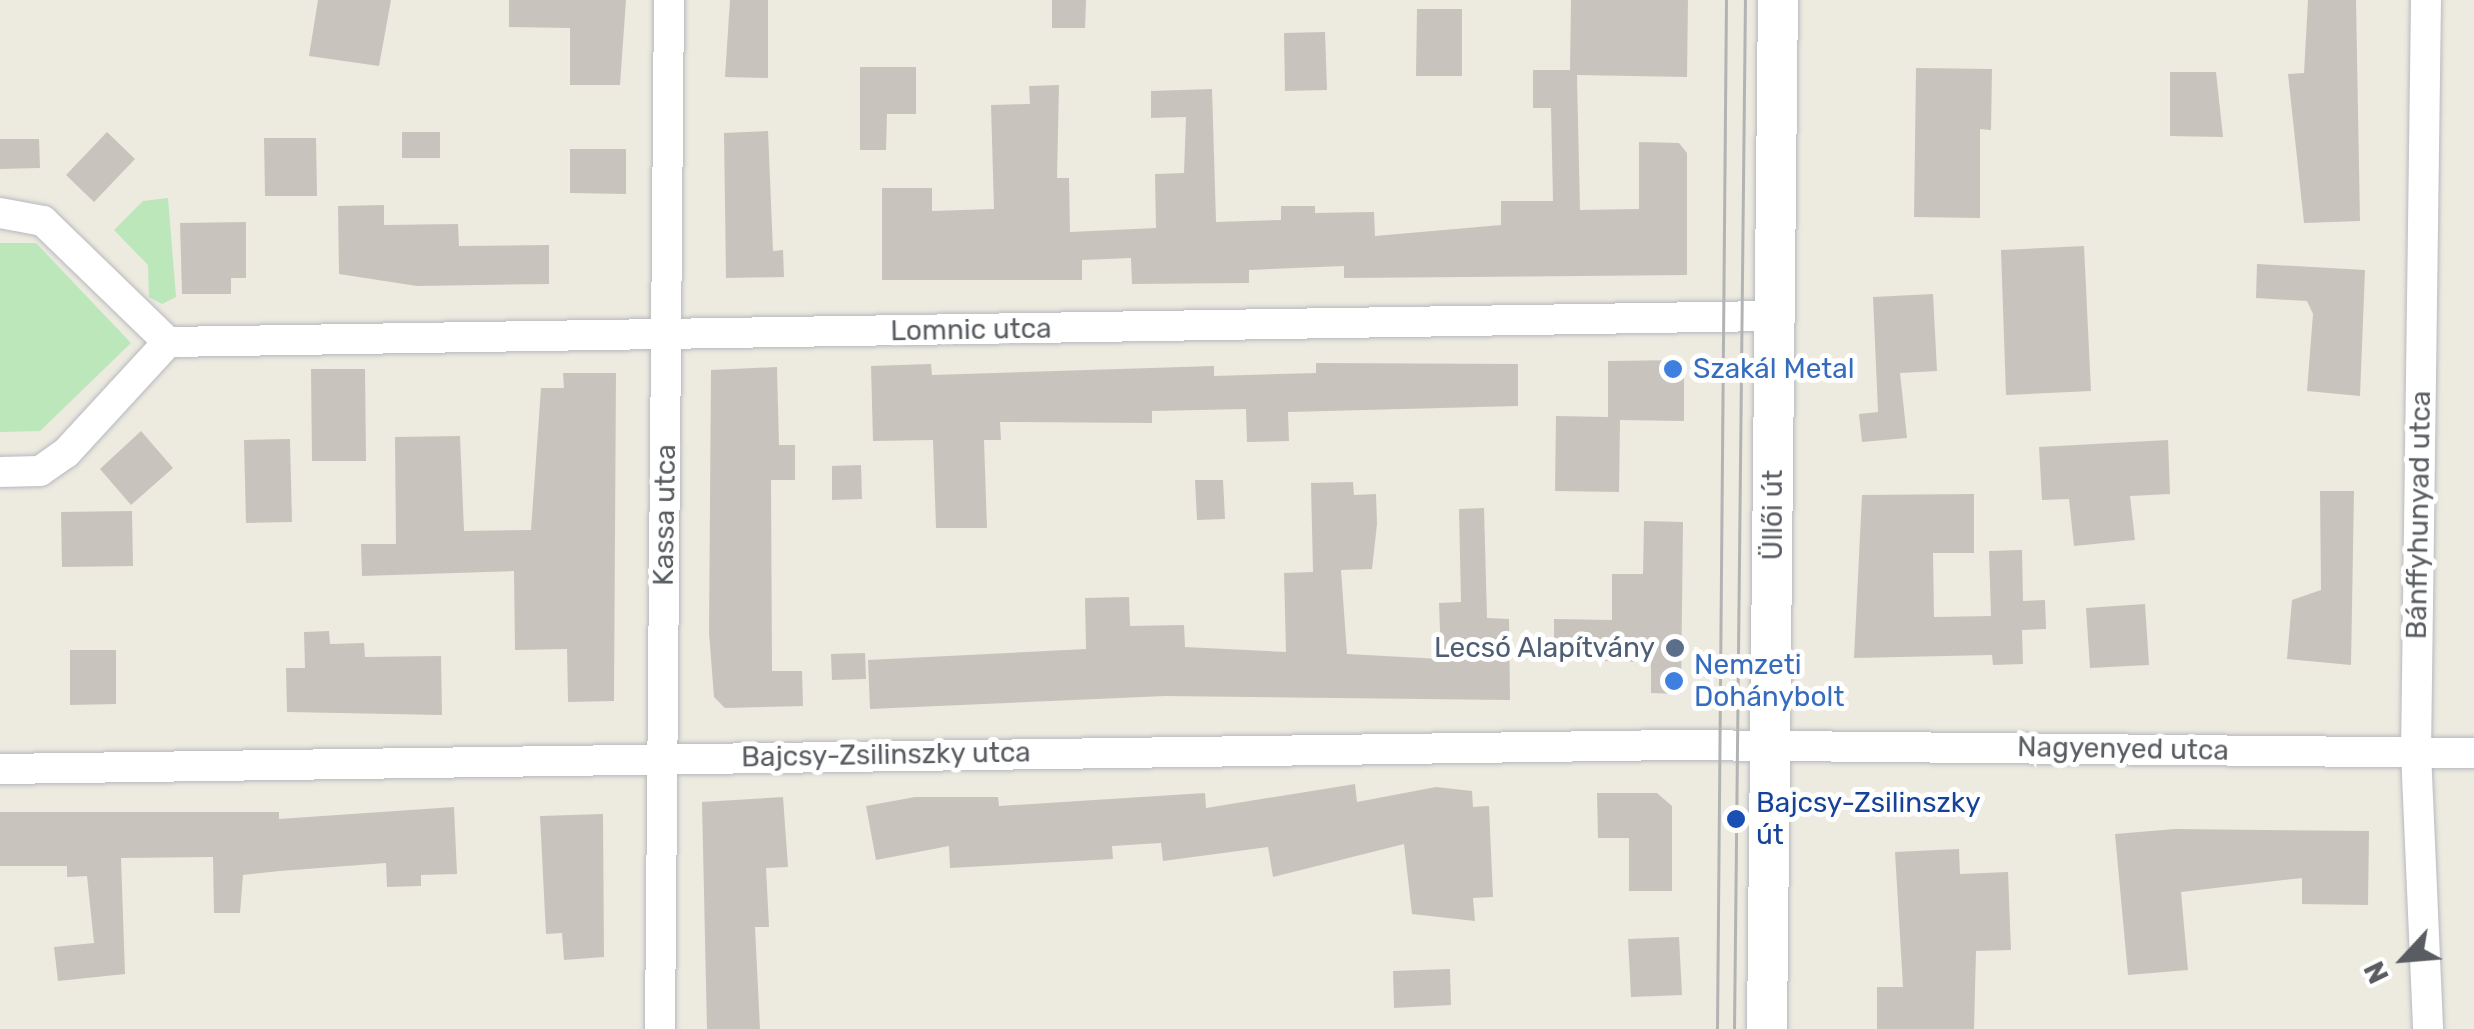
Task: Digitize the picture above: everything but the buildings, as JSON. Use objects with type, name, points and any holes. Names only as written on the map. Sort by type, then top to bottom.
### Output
[{"type":"main road","name":"Üllői út","points":[[1767,1029],[1778,0]]},
{"type":"street","name":"Kassa utca","points":[[660,1029],[669,0]]},
{"type":"street","name":"Bánffyhunyad utca","points":[[2426,0],[2416,752],[2428,1029]]},
{"type":"street","points":[[0,212],[43,221],[168,342],[66,453],[40,471],[0,472]]},
{"type":"street","name":"Lomnic utca","points":[[168,342],[1774,316]]},
{"type":"street","name":"Nagyenyed utca","points":[[1771,745],[2474,753]]},
{"type":"street","name":"Bajcsy-Zsilinszky utca","points":[[0,769],[1771,745]]},
{"type":"green space","points":[[168,198],[176,297],[162,304],[149,297],[148,265],[114,230],[143,201]]},
{"type":"green space","points":[[0,243],[36,243],[131,343],[40,431],[0,432]]},
{"type":"tram line","points":[[1717,1029],[1726,0]]},
{"type":"tram line","points":[[1734,1029],[1745,0]]},
{"type":"place","name":"Szakál Metal","points":[[1673,369]]},
{"type":"place","name":"Lecsó Alapítvány","points":[[1675,648]]},
{"type":"place","name":"Nemzeti Dohánybolt","points":[[1674,681]]},
{"type":"place","name":"Bajcsy-Zsilinszky út","points":[[1736,819]]}]
